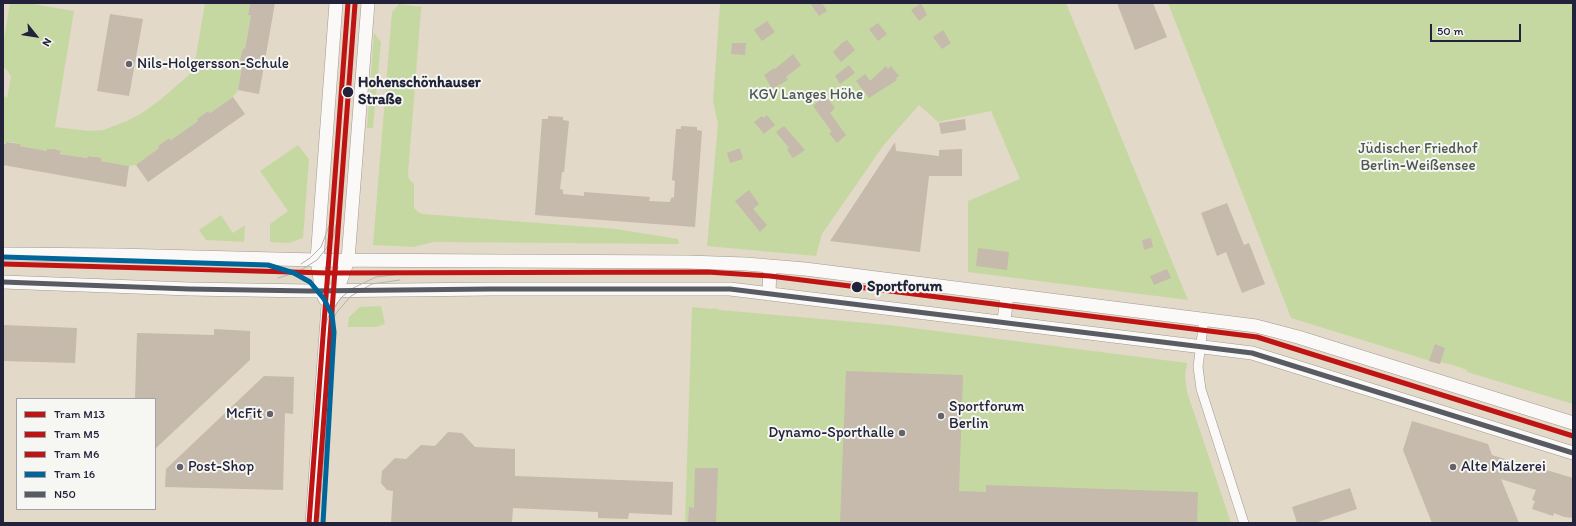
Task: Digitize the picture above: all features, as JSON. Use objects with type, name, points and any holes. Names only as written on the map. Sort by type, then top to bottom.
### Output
[{"type":"main road","points":[[312,523],[328,306],[322,292],[317,260],[336,3]]},
{"type":"main road","points":[[328,306],[337,292],[348,260],[368,3]]},
{"type":"main road","points":[[3,254],[317,260],[687,262],[770,266],[1007,294],[1256,326],[1298,337],[1573,424]]},
{"type":"main road","points":[[769,294],[770,266]]},
{"type":"main road","points":[[3,282],[322,292],[499,289],[730,289],[1252,352],[1573,453]]},
{"type":"main road","points":[[1004,322],[1007,294]]},
{"type":"street","points":[[1204,319],[1198,367],[1201,389],[1244,523]]},
{"type":"green space","points":[[10,3],[28,3],[74,11],[55,127],[90,131],[103,130],[127,121],[142,113],[160,100],[189,75],[196,56],[205,3],[250,3],[248,14],[251,15],[245,49],[243,48],[241,61],[243,61],[238,90],[233,97],[210,113],[208,111],[197,119],[198,121],[171,140],[169,138],[158,146],[159,148],[136,165],[129,166],[101,161],[101,159],[93,156],[88,156],[87,158],[61,154],[61,151],[54,149],[48,149],[47,151],[20,146],[20,144],[12,142],[3,143],[3,95],[7,98],[11,76],[6,69],[3,68],[3,45]]},
{"type":"green space","name":"KGV Langes Höhe","points":[[720,3],[1066,3],[1188,300],[968,272],[968,201],[1020,179],[991,111],[938,122],[919,105],[883,146],[822,234],[816,256],[707,246],[718,124],[713,101]]},
{"type":"green space","name":"Jüdischer Friedhof Berlin-Weißensee","points":[[1168,3],[1573,3],[1573,404],[1467,372],[1467,370],[1456,366],[1441,362],[1440,364],[1291,318]]},
{"type":"green space","points":[[399,4],[422,7],[408,174],[409,179],[414,184],[414,208],[418,212],[423,214],[616,229],[678,239],[679,244],[434,242],[413,247],[373,245],[392,12]]},
{"type":"green space","points":[[374,33],[381,42],[373,128],[367,128]]},
{"type":"green space","points":[[298,145],[309,159],[303,238],[289,243],[270,242],[270,224],[288,211],[260,171]]},
{"type":"green space","points":[[221,215],[233,233],[245,225],[244,242],[206,240],[199,230]]},
{"type":"green space","points":[[381,306],[385,324],[376,327],[348,327],[349,317],[360,307]]},
{"type":"green space","name":"Sportforum Berlin","points":[[692,307],[889,325],[1187,363],[1185,376],[1187,392],[1231,523],[685,523]]},
{"type":"building","points":[[250,3],[275,3],[259,94],[238,90],[243,61],[240,61],[243,48],[245,49],[251,15],[248,15]]},
{"type":"building","points":[[810,3],[822,3],[827,11],[819,16]]},
{"type":"building","points":[[921,3],[927,15],[919,21],[911,10]]},
{"type":"building","points":[[1117,3],[1153,3],[1167,37],[1135,50]]},
{"type":"building","points":[[110,14],[143,19],[129,96],[97,91]]},
{"type":"building","points":[[767,21],[775,32],[762,41],[754,30]]},
{"type":"building","points":[[878,23],[887,34],[878,41],[869,29]]},
{"type":"building","points":[[943,30],[951,43],[942,49],[933,37]]},
{"type":"building","points":[[847,40],[855,50],[841,62],[833,52]]},
{"type":"building","points":[[732,43],[746,43],[745,55],[731,54]]},
{"type":"building","points":[[793,54],[801,65],[786,77],[788,80],[772,89],[764,75],[774,68],[775,69]]},
{"type":"building","points":[[849,65],[855,73],[840,84],[835,76]]},
{"type":"building","points":[[886,66],[888,69],[891,66],[899,76],[896,78],[897,80],[869,98],[856,81],[865,74],[870,81]]},
{"type":"building","points":[[825,95],[835,108],[830,113],[846,135],[837,143],[829,133],[832,132],[813,106]]},
{"type":"building","points":[[233,97],[245,114],[148,182],[136,165],[159,148],[158,146],[169,138],[171,140],[198,121],[197,119],[208,111],[210,113]]},
{"type":"building","points":[[767,115],[775,125],[764,134],[754,122],[762,116],[764,118]]},
{"type":"building","points":[[548,116],[563,117],[563,120],[569,121],[564,172],[562,172],[560,189],[563,190],[563,194],[584,196],[584,192],[650,197],[649,201],[670,202],[671,198],[674,197],[675,181],[672,180],[676,129],[681,129],[681,126],[697,127],[697,130],[702,131],[695,227],[535,215],[542,119],[548,119]]},
{"type":"building","points":[[965,119],[966,130],[941,134],[939,123]]},
{"type":"building","points":[[784,126],[805,150],[793,158],[787,150],[789,148],[776,132]]},
{"type":"building","points":[[6,142],[47,151],[47,149],[54,149],[61,151],[60,154],[87,158],[88,156],[96,157],[101,158],[101,161],[129,166],[126,187],[3,165],[3,143],[6,144]]},
{"type":"building","points":[[895,142],[896,151],[939,156],[939,150],[962,149],[962,176],[929,176],[920,252],[830,241]]},
{"type":"building","points":[[740,148],[743,159],[730,163],[727,153]]},
{"type":"building","points":[[749,190],[759,204],[753,209],[767,225],[760,232],[735,201]]},
{"type":"building","points":[[1227,203],[1244,245],[1249,243],[1265,284],[1242,293],[1226,252],[1217,256],[1201,213]]},
{"type":"building","points":[[1151,238],[1153,247],[1144,250],[1142,240]]},
{"type":"building","points":[[978,248],[1009,252],[1007,270],[976,266]]},
{"type":"building","points":[[1167,269],[1171,278],[1154,285],[1150,276]]},
{"type":"building","points":[[3,325],[77,328],[75,363],[3,361]]},
{"type":"building","points":[[214,329],[250,331],[250,360],[156,448],[156,398],[135,398],[137,333],[214,335]]},
{"type":"building","points":[[1435,344],[1445,348],[1440,364],[1429,361]]},
{"type":"building","name":"Dynamo-Sporthalle","points":[[846,371],[963,375],[959,491],[986,492],[986,485],[1198,492],[1197,523],[840,523]]},
{"type":"building","points":[[264,376],[294,377],[293,414],[285,413],[283,490],[165,487],[166,469]]},
{"type":"building","name":"Alte Mälzerei","points":[[1412,421],[1488,444],[1492,455],[1542,471],[1543,469],[1573,478],[1573,518],[1564,517],[1554,513],[1553,516],[1532,509],[1535,501],[1532,500],[1536,490],[1501,479],[1519,523],[1432,523],[1403,450]]},
{"type":"building","points":[[448,432],[462,433],[475,447],[515,449],[515,476],[673,482],[672,515],[629,513],[628,519],[598,518],[598,512],[513,508],[512,523],[391,523],[393,491],[387,490],[381,483],[382,471],[395,458],[406,459],[421,445],[435,446]]},
{"type":"building","points":[[695,468],[718,468],[716,523],[688,523],[689,507],[694,508]]},
{"type":"building","points":[[1350,488],[1357,509],[1315,523],[1297,523],[1292,507]]},
{"type":"tram line","name":"M5","points":[[309,523],[348,3]]},
{"type":"tram line","name":"M6","points":[[316,523],[355,4]]},
{"type":"tram line","points":[[301,264],[310,258],[321,247],[331,221]]},
{"type":"tram line","points":[[278,278],[298,272],[317,260],[333,238],[337,221]]},
{"type":"tram line","name":"16","points":[[3,257],[268,265],[294,273],[310,282],[324,299],[332,315],[334,332],[323,523]]},
{"type":"tram line","name":"M13","points":[[3,264],[327,273],[707,272],[770,276],[1257,337],[1573,436]]},
{"type":"tram line","points":[[322,335],[330,312],[342,297],[353,288],[376,277],[401,274]]},
{"type":"tram line","points":[[328,344],[329,326],[337,312],[351,296],[372,284],[400,280]]},
{"type":"transit line","name":"N50","points":[[3,282],[189,289],[309,291],[730,289],[1252,353],[1573,453]]},
{"type":"place","name":"Nils-Holgersson-Schule","points":[[129,64]]},
{"type":"place","name":"Hohenschönhauser Straße","points":[[348,92]]},
{"type":"place","name":"Sportforum","points":[[857,287]]},
{"type":"place","name":"McFit","points":[[270,414]]},
{"type":"place","name":"Sportforum Berlin","points":[[941,416]]},
{"type":"place","name":"Dynamo-Sporthalle","points":[[902,433]]},
{"type":"place","name":"Post-Shop","points":[[180,467]]},
{"type":"place","name":"Alte Mälzerei","points":[[1453,467]]}]
